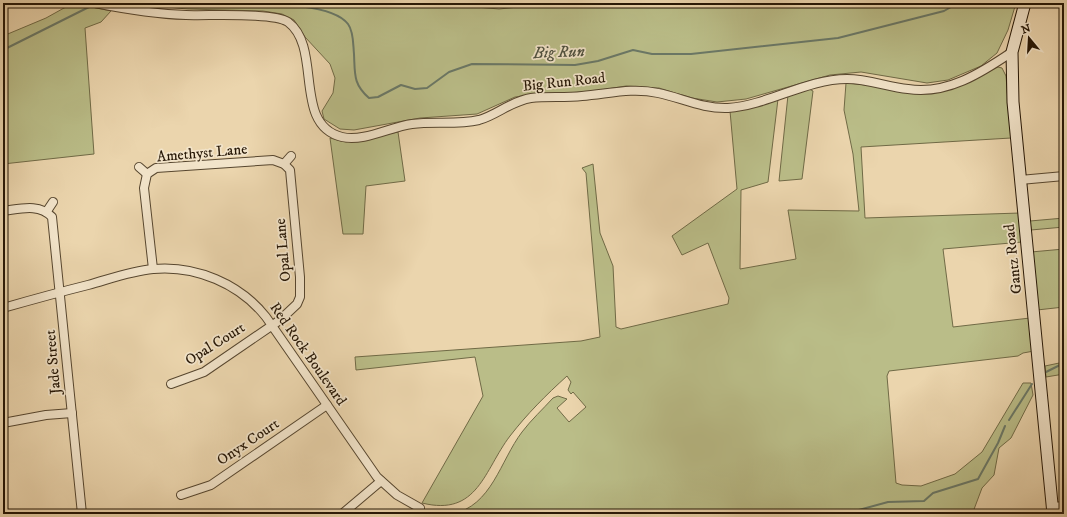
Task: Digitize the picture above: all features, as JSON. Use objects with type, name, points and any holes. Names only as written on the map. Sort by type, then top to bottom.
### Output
[{"type":"main road","name":"Gantz Road","points":[[1025,3],[1012,52],[1013,102],[1020,180],[1057,509]]},
{"type":"street","name":"Big Run Road","points":[[95,3],[114,7],[185,15],[258,16],[283,20],[294,28],[301,39],[307,64],[313,106],[318,118],[332,132],[345,137],[358,137],[416,124],[480,119],[520,100],[590,96],[621,90],[659,93],[703,106],[727,108],[749,104],[790,91],[838,79],[856,79],[906,89],[928,90],[962,81],[988,68],[1012,52]]},
{"type":"street","points":[[284,164],[290,156]]},
{"type":"street","name":"Amethyst Lane","points":[[153,269],[144,188],[147,174],[156,168],[273,160],[284,164]]},
{"type":"street","name":"Opal Lane","points":[[272,325],[297,304],[301,291],[290,170],[284,164]]},
{"type":"street","points":[[139,167],[147,174]]},
{"type":"street","points":[[1020,180],[1064,176]]},
{"type":"street","points":[[3,211],[38,207],[47,211],[53,202]]},
{"type":"street","name":"Jade Street","points":[[47,211],[52,216],[61,292],[82,514]]},
{"type":"street","name":"Red Rock Boulevard","points":[[3,308],[135,272],[153,269],[170,268],[187,270],[207,275],[226,283],[246,296],[262,312],[371,469],[381,481],[397,495],[420,508]]},
{"type":"street","name":"Opal Court","points":[[171,384],[204,372],[272,325]]},
{"type":"street","name":"Onyx Court","points":[[181,495],[211,485],[327,405]]},
{"type":"street","points":[[3,423],[46,415],[72,413]]},
{"type":"street","points":[[342,514],[381,481]]},
{"type":"green space","points":[[73,3],[111,11],[101,22],[85,28],[94,154],[3,164],[3,36],[46,18]]},
{"type":"green space","points":[[128,3],[431,3],[499,9],[557,3],[1016,3],[1008,30],[997,53],[981,66],[948,80],[927,83],[861,72],[830,75],[746,99],[717,102],[692,98],[659,88],[626,86],[594,91],[515,97],[477,114],[420,118],[354,130],[340,129],[324,119],[322,111],[333,93],[335,78],[330,64],[305,37],[294,20],[282,14],[263,11],[187,9]]},
{"type":"green space","points":[[998,67],[1002,68],[1006,76],[1011,138],[861,147],[865,218],[1020,213],[1022,242],[943,249],[953,327],[1030,318],[1034,351],[1023,353],[1018,356],[889,371],[887,376],[896,483],[902,485],[921,486],[955,474],[982,452],[1023,383],[1031,383],[1033,395],[1011,438],[999,448],[994,475],[982,488],[973,512],[967,514],[452,514],[466,509],[477,502],[486,492],[494,481],[522,432],[553,398],[558,396],[567,399],[557,408],[569,422],[586,407],[573,392],[571,394],[568,390],[571,382],[567,376],[516,428],[477,488],[468,497],[456,503],[441,506],[422,503],[483,396],[475,357],[356,370],[355,357],[581,341],[600,337],[586,173],[582,168],[593,164],[600,233],[613,266],[616,327],[621,329],[728,304],[729,298],[708,243],[682,255],[672,236],[737,189],[730,111],[778,99],[768,182],[741,190],[740,269],[796,259],[788,210],[859,211],[853,154],[844,110],[846,83],[928,91],[958,85]]},
{"type":"green space","points":[[809,89],[813,91],[802,179],[779,181],[788,95]]},
{"type":"green space","points":[[398,132],[405,181],[366,186],[363,234],[343,234],[330,138],[346,142]]},
{"type":"green space","points":[[1064,218],[1064,227],[1031,230],[1030,221]]},
{"type":"green space","points":[[1064,249],[1064,307],[1037,310],[1031,252]]},
{"type":"green space","points":[[1064,362],[1064,374],[1046,377],[1045,366]]},
{"type":"waterway","name":"Big Run","points":[[227,3],[292,5],[326,11],[339,17],[350,27],[353,39],[357,83],[369,98],[378,97],[401,85],[415,89],[427,88],[449,72],[472,64],[575,65],[598,61],[633,50],[652,54],[691,54],[838,38],[944,11],[958,3]]},
{"type":"waterway","name":"Big Run","points":[[3,50],[93,5]]},
{"type":"waterway","points":[[1046,372],[1060,365],[1064,365]]},
{"type":"waterway","points":[[1009,420],[1032,384]]},
{"type":"waterway","points":[[844,514],[888,502],[924,501],[933,493],[978,479],[998,443],[1005,426]]}]
